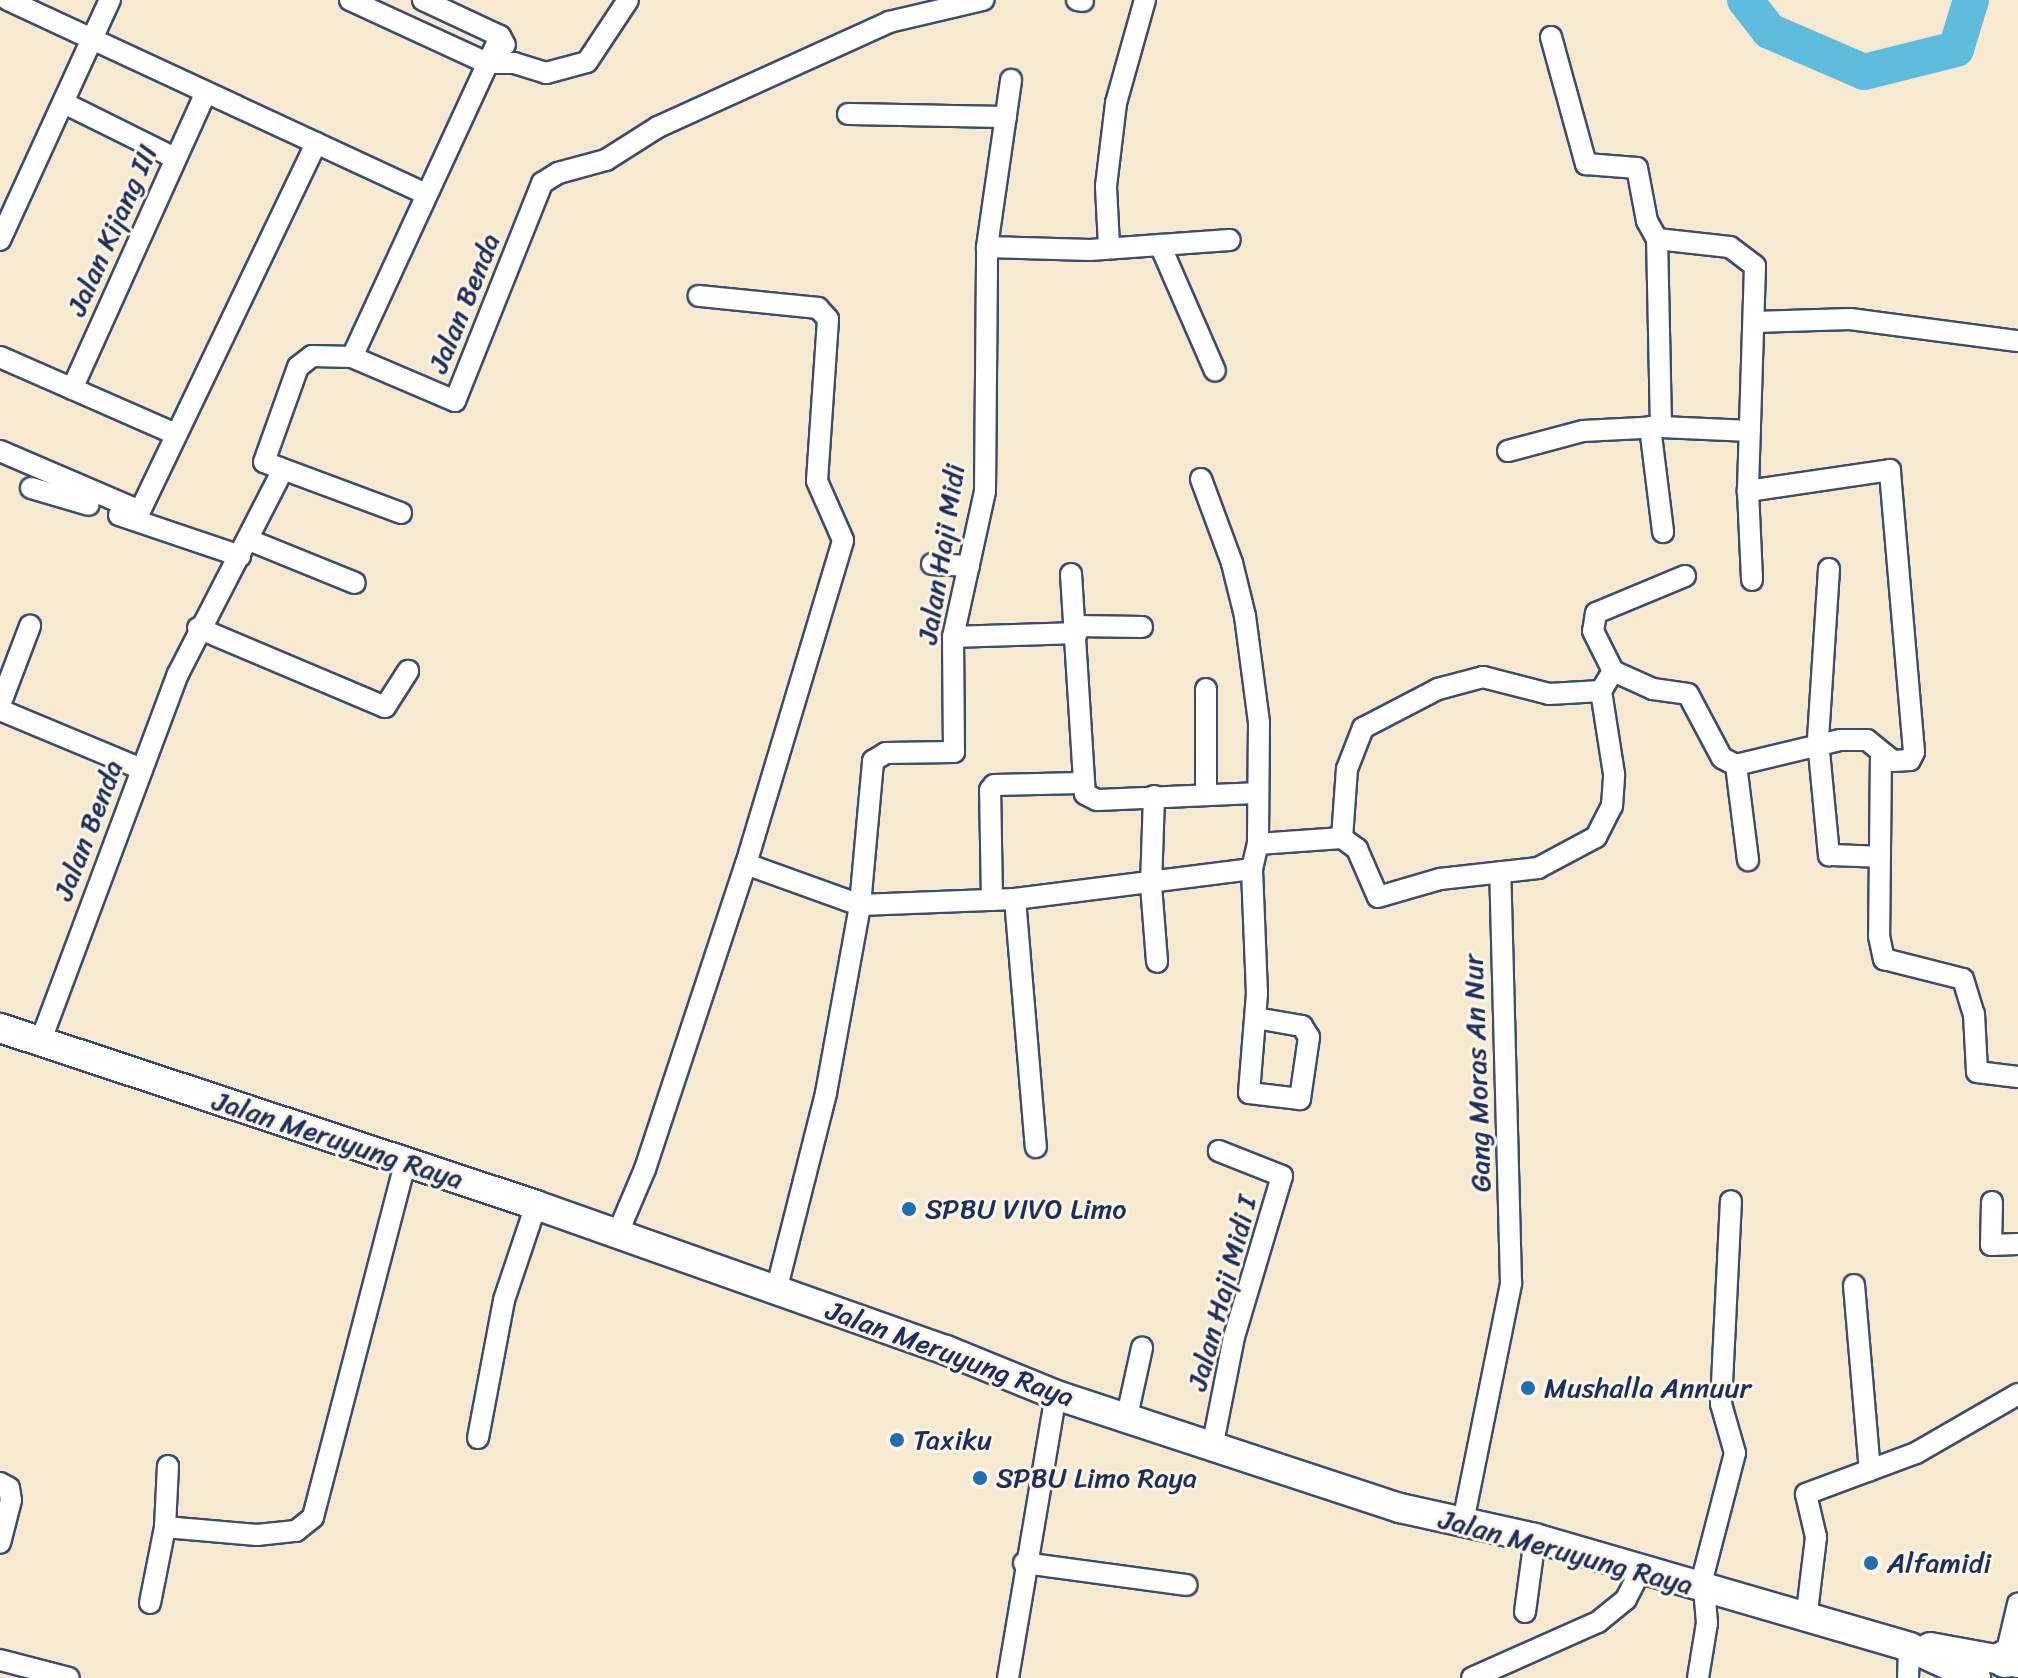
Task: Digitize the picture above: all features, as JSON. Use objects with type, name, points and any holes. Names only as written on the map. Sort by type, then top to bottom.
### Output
[{"type":"main road","name":"Jalan Meruyung Raya","points":[[0,1028],[536,1205],[946,1350],[1056,1395],[1213,1443],[1400,1508],[1535,1538],[1642,1567],[1705,1590],[1909,1647],[1938,1646],[2004,1664]]},
{"type":"street","points":[[8,0],[424,193]]},
{"type":"street","points":[[0,240],[110,0]]},
{"type":"street","points":[[350,0],[487,63],[514,63],[546,73],[587,62],[628,0]]},
{"type":"street","points":[[423,0],[500,36],[514,63]]},
{"type":"street","name":"Jalan Benda","points":[[41,1040],[198,628],[244,548],[283,470],[264,462],[298,367],[312,356],[352,357],[455,401],[542,183],[558,173],[606,160],[658,127],[889,22],[983,0]]},
{"type":"street","points":[[1077,0],[1083,1]]},
{"type":"street","points":[[1109,246],[1106,186],[1114,117],[1142,8]]},
{"type":"street","points":[[352,357],[424,193],[500,36]]},
{"type":"street","points":[[1551,37],[1586,164],[1637,168],[1647,221],[1657,239],[1655,427],[1663,532]]},
{"type":"street","name":"Jalan Haji Midi","points":[[776,1291],[826,1093],[860,905],[873,761],[886,753],[954,752],[953,637],[985,491],[987,247],[1011,80]]},
{"type":"street","name":"Jalan Kijang III","points":[[72,389],[205,94]]},
{"type":"street","points":[[64,103],[175,158]]},
{"type":"street","points":[[848,114],[1006,117]]},
{"type":"street","points":[[0,451],[140,511],[316,143]]},
{"type":"street","points":[[1657,239],[1730,247],[1750,257],[1755,266],[1748,491],[1752,580]]},
{"type":"street","points":[[987,247],[1090,250],[1109,246],[1230,240]]},
{"type":"street","points":[[1160,245],[1215,371]]},
{"type":"street","points":[[617,1235],[645,1169],[746,864],[813,652],[822,599],[841,559],[843,540],[817,481],[831,333],[828,319],[818,308],[699,296]]},
{"type":"street","points":[[1754,322],[1850,319],[2018,341]]},
{"type":"street","points":[[0,357],[175,434]]},
{"type":"street","points":[[1508,451],[1583,431],[1655,427],[1750,431]]},
{"type":"street","points":[[283,470],[401,513]]},
{"type":"street","points":[[1685,576],[1596,613],[1593,631],[1613,671],[1653,689],[1688,694],[1722,758],[1736,765],[1773,759],[1818,741],[1867,740],[1881,754],[1902,761],[1910,760],[1914,752],[1890,470],[1748,491]]},
{"type":"street","points":[[1201,479],[1245,616],[1259,723],[1256,793],[1258,844],[1252,869],[1256,1018]]},
{"type":"street","points":[[31,488],[355,583]]},
{"type":"street","points":[[932,564],[969,566]]},
{"type":"street","points":[[1829,569],[1818,741],[1829,855],[1880,857]]},
{"type":"street","points":[[1071,574],[1081,783],[1085,794],[1097,800],[1256,793]]},
{"type":"street","points":[[30,626],[0,708],[142,769]]},
{"type":"street","points":[[953,637],[1142,627]]},
{"type":"street","points":[[198,628],[385,707],[408,671]]},
{"type":"street","points":[[1258,844],[1342,838],[1357,849],[1378,897],[1440,879],[1538,868],[1596,837],[1612,806],[1614,774],[1601,691],[1613,671]]},
{"type":"street","points":[[1342,838],[1347,769],[1363,728],[1438,689],[1483,677],[1549,694],[1601,691]]},
{"type":"street","points":[[1206,689],[1206,793]]},
{"type":"street","points":[[1881,754],[1880,857],[1884,959],[1963,979],[1974,1014],[1977,1072],[2018,1077]]},
{"type":"street","points":[[1736,765],[1748,860]]},
{"type":"street","points":[[992,900],[990,790],[994,785],[1081,783]]},
{"type":"street","points":[[1154,796],[1151,885],[1157,962]]},
{"type":"street","points":[[746,864],[860,905],[1015,899],[1151,885],[1252,869]]},
{"type":"street","name":"Gang Moras An Nur","points":[[1463,1522],[1511,1283],[1502,1084],[1500,872]]},
{"type":"street","points":[[1015,899],[1036,1147]]},
{"type":"street","name":"Jalan Haji Midi I","points":[[1213,1443],[1234,1337],[1282,1176],[1219,1151]]},
{"type":"street","points":[[165,1527],[257,1535],[296,1531],[313,1517],[405,1164]]},
{"type":"street","points":[[1698,1678],[1707,1623],[1703,1576],[1717,1532],[1735,1453],[1721,1404],[1731,1201]]},
{"type":"street","points":[[1992,1202],[1991,1245],[2018,1244]]},
{"type":"street","points":[[478,1438],[504,1300],[536,1205]]},
{"type":"street","points":[[1854,1285],[1870,1470]]},
{"type":"street","points":[[1127,1416],[1142,1348]]},
{"type":"street","points":[[1806,1620],[1816,1537],[1806,1494],[1916,1453],[2018,1394]]},
{"type":"street","points":[[1008,1678],[1024,1563],[1056,1395]]},
{"type":"street","points":[[150,1603],[165,1527],[168,1466]]},
{"type":"street","points":[[0,1483],[9,1488],[11,1500],[0,1543]]},
{"type":"street","points":[[1525,1612],[1535,1538]]},
{"type":"street","points":[[1024,1563],[1187,1585]]},
{"type":"street","points":[[1472,1678],[1598,1622],[1626,1599],[1642,1567]]},
{"type":"street","points":[[2004,1664],[2018,1604]]},
{"type":"street","points":[[1908,1678],[1909,1647]]},
{"type":"street","points":[[0,1660],[69,1678]]},
{"type":"waterway","points":[[1745,0],[1769,31],[1864,72],[1956,49],[1971,0]]},
{"type":"place","name":"SPBU VIVO Limo","points":[[909,1209]]},
{"type":"place","name":"Mushalla Annuur","points":[[1528,1388]]},
{"type":"place","name":"Taxiku","points":[[897,1440]]},
{"type":"place","name":"SPBU Limo Raya","points":[[980,1478]]},
{"type":"place","name":"Alfamidi","points":[[1871,1563]]}]
